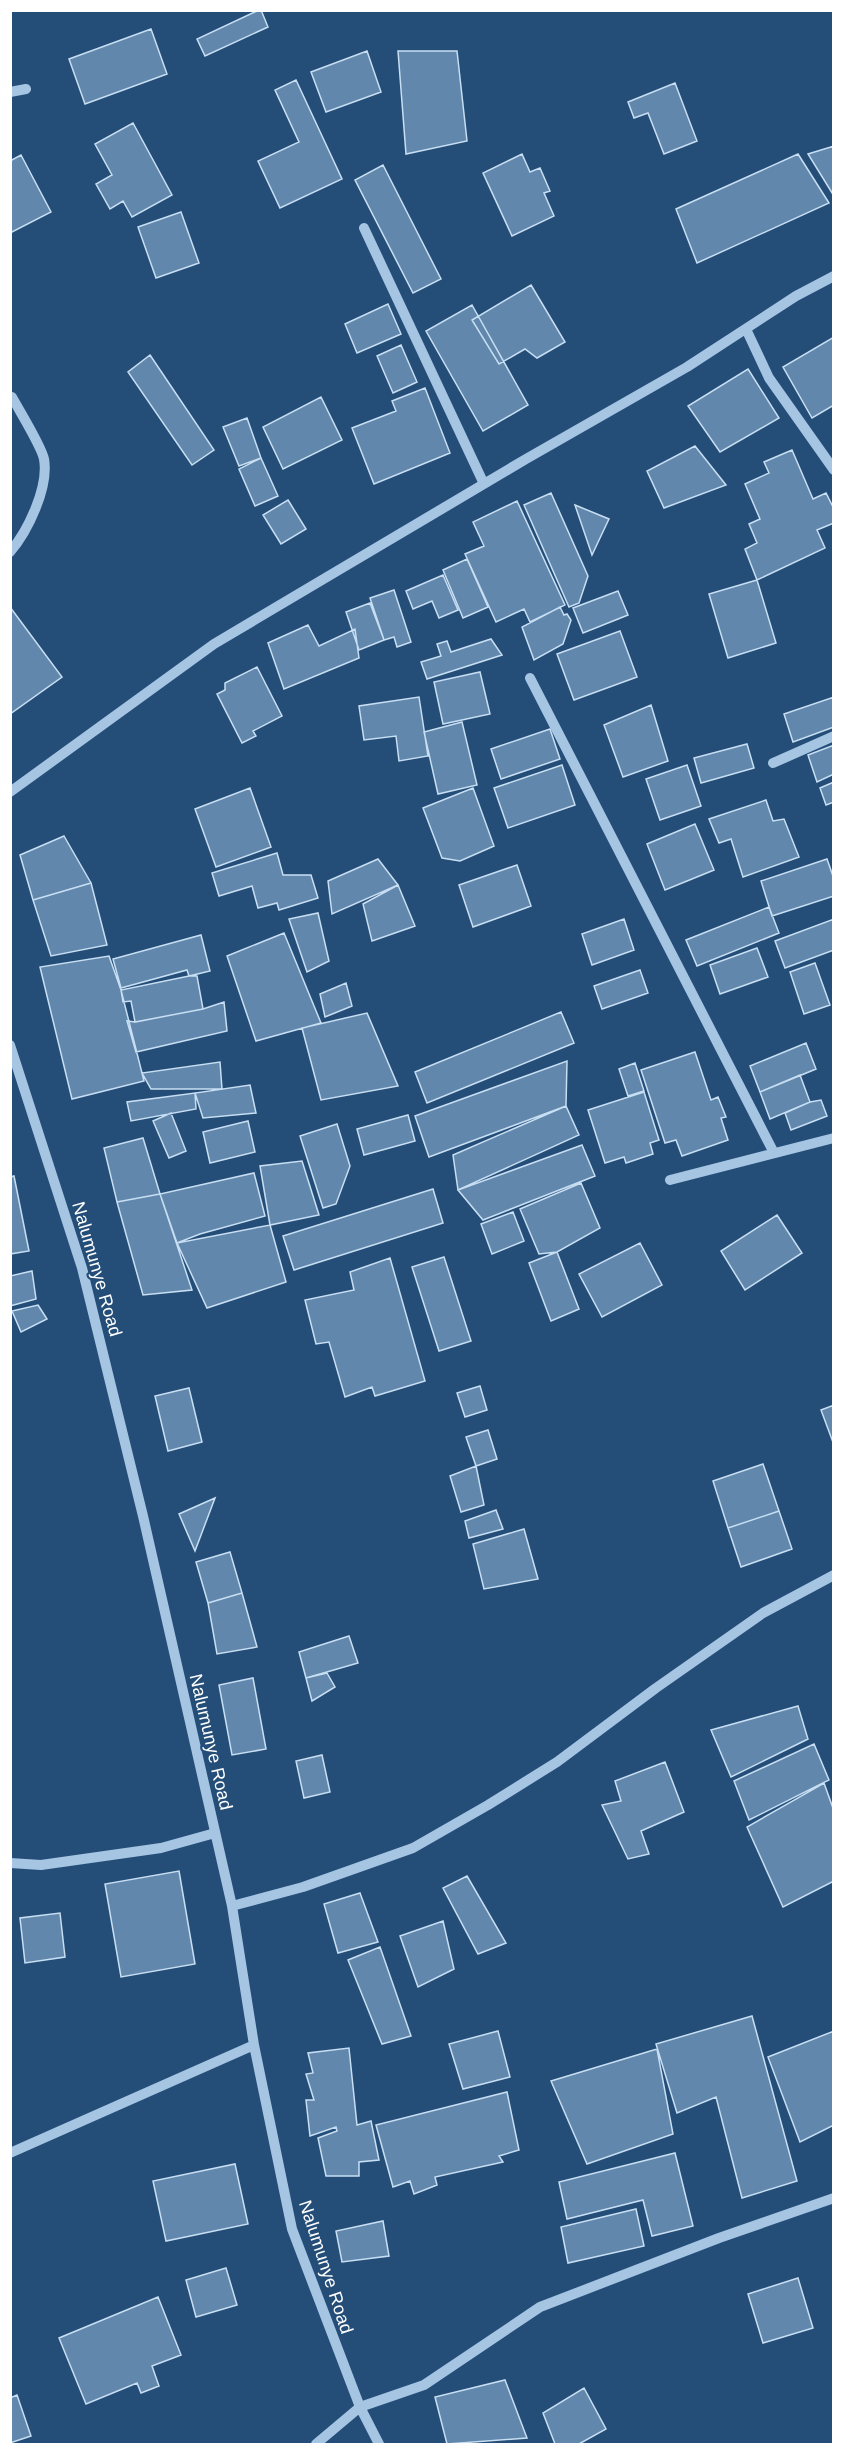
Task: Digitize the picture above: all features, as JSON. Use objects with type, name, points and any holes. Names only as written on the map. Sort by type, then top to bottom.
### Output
[{"type":"street","points":[[10,92],[26,89]]},
{"type":"street","points":[[364,228],[484,484]]},
{"type":"street","points":[[10,792],[214,644],[687,367],[796,296],[834,276]]},
{"type":"street","points":[[746,329],[769,378],[834,470]]},
{"type":"street","points":[[10,552],[24,536],[42,492],[44,459],[12,397]]},
{"type":"street","points":[[530,678],[774,1153]]},
{"type":"street","points":[[773,763],[834,736]]},
{"type":"street","name":"Nalumunye Road","points":[[10,1045],[82,1268],[143,1516],[231,1906],[255,2045],[292,2229],[360,2408],[379,2445]]},
{"type":"street","points":[[670,1180],[834,1138]]},
{"type":"street","points":[[231,1906],[303,1887],[413,1848],[488,1806],[557,1762],[763,1613],[834,1575]]},
{"type":"street","points":[[10,1863],[41,1865],[161,1848],[215,1833]]},
{"type":"street","points":[[10,2153],[255,2045]]},
{"type":"street","points":[[316,2445],[360,2408],[424,2385],[540,2307],[719,2238],[834,2198]]},
{"type":"building","points":[[259,10],[268,27],[205,56],[197,39]]},
{"type":"building","points":[[151,29],[167,74],[85,104],[69,59]]},
{"type":"building","points":[[367,51],[381,92],[326,112],[311,72]]},
{"type":"building","points":[[398,51],[457,51],[467,141],[406,154]]},
{"type":"building","points":[[296,80],[342,179],[280,208],[258,161],[299,142],[275,90]]},
{"type":"building","points":[[675,83],[697,141],[664,154],[648,113],[634,118],[628,102]]},
{"type":"building","points":[[133,123],[172,195],[132,217],[123,201],[110,209],[96,184],[112,175],[95,144]]},
{"type":"building","points":[[834,146],[834,196],[808,154]]},
{"type":"building","points":[[522,154],[530,172],[540,168],[550,191],[544,193],[554,216],[512,236],[483,173]]},
{"type":"building","points":[[798,154],[829,203],[697,263],[676,209]]},
{"type":"building","points":[[21,155],[51,212],[10,233],[10,161]]},
{"type":"building","points":[[383,165],[441,279],[413,293],[355,180]]},
{"type":"building","points":[[181,212],[199,263],[156,278],[138,227]]},
{"type":"building","points":[[531,285],[565,342],[537,358],[525,349],[499,364],[472,320]]},
{"type":"building","points":[[388,304],[401,334],[357,353],[345,324]]},
{"type":"building","points":[[472,305],[528,405],[483,431],[426,331]]},
{"type":"building","points":[[834,337],[834,405],[812,418],[783,367]]},
{"type":"building","points":[[401,345],[417,382],[393,393],[377,356]]},
{"type":"building","points":[[150,355],[214,450],[192,465],[128,372]]},
{"type":"building","points":[[748,369],[779,418],[720,452],[688,406]]},
{"type":"building","points":[[425,388],[450,453],[374,484],[352,428],[396,411],[392,401]]},
{"type":"building","points":[[321,397],[342,440],[283,469],[263,427]]},
{"type":"building","points":[[247,418],[261,458],[239,466],[223,427]]},
{"type":"building","points":[[695,446],[726,485],[664,508],[647,471]]},
{"type":"building","points":[[792,450],[813,499],[826,493],[834,509],[834,523],[817,530],[825,548],[757,580],[745,549],[757,543],[749,524],[760,519],[745,484],[769,473],[764,462]]},
{"type":"building","points":[[261,458],[278,496],[255,506],[239,469]]},
{"type":"building","points":[[551,493],[588,576],[579,603],[569,607],[524,505]]},
{"type":"building","points":[[288,500],[306,529],[281,544],[263,515]]},
{"type":"building","points":[[517,501],[565,605],[530,622],[524,609],[496,622],[465,554],[484,546],[473,522]]},
{"type":"building","points":[[575,505],[609,519],[592,555]]},
{"type":"building","points":[[467,559],[488,607],[463,618],[443,570]]},
{"type":"building","points":[[443,575],[458,610],[439,618],[432,601],[413,609],[406,591]]},
{"type":"building","points":[[757,580],[776,643],[728,658],[709,594]]},
{"type":"building","points":[[394,590],[411,642],[397,647],[394,637],[384,640],[370,598]]},
{"type":"building","points":[[618,591],[628,615],[583,633],[573,608]]},
{"type":"building","points":[[370,603],[384,640],[359,650],[346,612]]},
{"type":"building","points":[[10,607],[62,677],[10,714]]},
{"type":"building","points":[[560,607],[564,615],[567,614],[571,620],[563,644],[534,660],[522,627]]},
{"type":"building","points":[[308,625],[319,646],[355,629],[359,658],[284,689],[268,643]]},
{"type":"building","points":[[620,631],[637,677],[574,700],[557,654]]},
{"type":"building","points":[[491,639],[502,655],[427,679],[421,662],[441,656],[437,644],[447,641],[451,652]]},
{"type":"building","points":[[257,667],[282,716],[253,731],[256,736],[242,743],[217,694],[225,690],[225,683]]},
{"type":"building","points":[[480,672],[490,714],[443,724],[434,682]]},
{"type":"building","points":[[419,697],[428,756],[399,761],[396,736],[364,740],[359,706]]},
{"type":"building","points":[[834,697],[834,727],[793,742],[784,714]]},
{"type":"building","points":[[651,705],[668,761],[623,777],[604,725]]},
{"type":"building","points":[[462,722],[477,785],[438,794],[424,732]]},
{"type":"building","points":[[550,729],[560,759],[501,779],[491,749]]},
{"type":"building","points":[[747,744],[754,768],[701,783],[694,758]]},
{"type":"building","points":[[834,745],[834,774],[817,782],[808,755]]},
{"type":"building","points":[[562,765],[575,805],[508,828],[494,788]]},
{"type":"building","points":[[687,765],[701,806],[660,820],[646,779]]},
{"type":"building","points":[[834,782],[834,802],[826,805],[820,788]]},
{"type":"building","points":[[250,788],[271,847],[216,867],[195,809]]},
{"type":"building","points":[[473,788],[494,846],[460,861],[442,858],[423,808]]},
{"type":"building","points":[[766,800],[773,821],[784,819],[799,857],[743,877],[731,839],[719,843],[709,819]]},
{"type":"building","points":[[695,824],[714,870],[665,890],[647,844]]},
{"type":"building","points":[[64,836],[91,883],[33,900],[20,855]]},
{"type":"building","points":[[277,853],[283,875],[311,875],[318,898],[279,910],[277,903],[258,908],[252,886],[219,896],[212,873]]},
{"type":"building","points":[[378,859],[398,885],[332,914],[328,881]]},
{"type":"building","points":[[827,859],[834,879],[834,896],[772,916],[761,881]]},
{"type":"building","points":[[517,865],[531,906],[473,927],[459,885]]},
{"type":"building","points":[[91,883],[107,945],[51,956],[33,900]]},
{"type":"building","points":[[398,885],[415,926],[372,941],[363,904]]},
{"type":"building","points":[[769,907],[779,933],[697,966],[686,940]]},
{"type":"building","points":[[318,913],[329,961],[307,972],[289,919]]},
{"type":"building","points":[[624,919],[634,950],[592,965],[582,934]]},
{"type":"building","points":[[834,919],[834,950],[785,968],[775,941]]},
{"type":"building","points":[[284,933],[321,1023],[256,1041],[227,956]]},
{"type":"building","points":[[201,935],[210,971],[189,976],[187,970],[121,988],[113,959]]},
{"type":"building","points":[[757,948],[768,977],[720,994],[710,965]]},
{"type":"building","points":[[109,956],[121,990],[144,1081],[72,1099],[40,967]]},
{"type":"building","points":[[815,963],[830,1005],[804,1014],[790,972]]},
{"type":"building","points":[[640,970],[648,993],[602,1009],[594,986]]},
{"type":"building","points":[[197,976],[203,1009],[135,1022],[131,1001],[123,1002],[121,990]]},
{"type":"building","points":[[346,983],[352,1006],[325,1017],[320,994]]},
{"type":"building","points":[[224,1002],[227,1031],[136,1052],[127,1021],[135,1022],[203,1009]]},
{"type":"building","points":[[561,1012],[574,1043],[427,1103],[415,1072]]},
{"type":"building","points":[[367,1013],[398,1086],[321,1100],[302,1028]]},
{"type":"building","points":[[806,1043],[816,1069],[760,1092],[750,1066]]},
{"type":"building","points":[[695,1052],[711,1100],[718,1097],[726,1117],[721,1118],[728,1140],[682,1156],[676,1140],[665,1143],[641,1070]]},
{"type":"building","points":[[567,1061],[566,1106],[429,1157],[415,1116]]},
{"type":"building","points":[[220,1062],[222,1089],[151,1089],[142,1073]]},
{"type":"building","points":[[635,1063],[644,1091],[628,1096],[619,1069]]},
{"type":"building","points":[[800,1075],[810,1102],[770,1119],[760,1092]]},
{"type":"building","points":[[250,1085],[256,1113],[203,1118],[195,1093]]},
{"type":"building","points":[[644,1092],[659,1140],[650,1143],[653,1154],[626,1163],[624,1157],[605,1163],[588,1110]]},
{"type":"building","points":[[195,1093],[196,1109],[131,1121],[127,1102]]},
{"type":"building","points":[[821,1100],[827,1116],[791,1130],[785,1113],[810,1102]]},
{"type":"building","points":[[566,1106],[579,1135],[458,1190],[453,1155]]},
{"type":"building","points":[[171,1113],[186,1151],[169,1158],[153,1121]]},
{"type":"building","points":[[408,1115],[415,1141],[364,1155],[357,1129]]},
{"type":"building","points":[[248,1121],[255,1152],[210,1163],[203,1132]]},
{"type":"building","points":[[337,1124],[350,1166],[336,1204],[323,1208],[300,1136]]},
{"type":"building","points":[[143,1138],[160,1194],[117,1202],[104,1148]]},
{"type":"building","points":[[582,1145],[595,1176],[483,1220],[458,1190]]},
{"type":"building","points":[[302,1161],[319,1215],[270,1225],[260,1166]]},
{"type":"building","points":[[254,1173],[265,1216],[200,1234],[177,1243],[160,1194]]},
{"type":"building","points":[[14,1176],[29,1251],[10,1254],[10,1177]]},
{"type":"building","points":[[581,1183],[600,1228],[557,1252],[539,1254],[520,1209]]},
{"type":"building","points":[[433,1189],[443,1223],[294,1270],[283,1236]]},
{"type":"building","points":[[160,1194],[192,1290],[143,1295],[117,1202]]},
{"type":"building","points":[[513,1212],[524,1241],[492,1254],[481,1224]]},
{"type":"building","points":[[777,1215],[802,1253],[745,1290],[721,1251]]},
{"type":"building","points":[[270,1225],[286,1282],[207,1308],[177,1243]]},
{"type":"building","points":[[640,1243],[662,1285],[602,1317],[579,1274]]},
{"type":"building","points":[[557,1252],[579,1309],[551,1321],[529,1263]]},
{"type":"building","points":[[444,1257],[471,1341],[439,1351],[412,1267]]},
{"type":"building","points":[[390,1258],[425,1381],[375,1396],[372,1387],[345,1397],[329,1342],[316,1344],[305,1300],[354,1290],[350,1272]]},
{"type":"building","points":[[32,1271],[36,1299],[10,1306],[10,1276]]},
{"type":"building","points":[[38,1305],[47,1319],[21,1332],[12,1311]]},
{"type":"building","points":[[480,1386],[487,1410],[465,1417],[457,1393]]},
{"type":"building","points":[[189,1388],[202,1442],[168,1451],[155,1396]]},
{"type":"building","points":[[834,1405],[834,1445],[821,1410]]},
{"type":"building","points":[[488,1430],[497,1459],[476,1466],[466,1437]]},
{"type":"building","points":[[763,1464],[779,1511],[728,1528],[713,1481]]},
{"type":"building","points":[[476,1466],[484,1505],[461,1512],[450,1476]]},
{"type":"building","points":[[215,1498],[195,1551],[179,1514]]},
{"type":"building","points":[[496,1510],[503,1529],[469,1538],[465,1521]]},
{"type":"building","points":[[779,1511],[792,1549],[741,1567],[728,1528]]},
{"type":"building","points":[[524,1529],[538,1579],[484,1589],[473,1544]]},
{"type":"building","points":[[230,1552],[242,1593],[208,1603],[196,1562]]},
{"type":"building","points":[[242,1593],[257,1647],[217,1654],[208,1603]]},
{"type":"building","points":[[349,1636],[358,1663],[306,1678],[299,1652]]},
{"type":"building","points":[[327,1673],[335,1687],[312,1701],[306,1678]]},
{"type":"building","points":[[253,1678],[266,1749],[232,1755],[219,1685]]},
{"type":"building","points":[[798,1706],[808,1739],[731,1777],[711,1730]]},
{"type":"building","points":[[814,1744],[829,1780],[749,1820],[734,1781]]},
{"type":"building","points":[[322,1755],[330,1792],[304,1798],[296,1761]]},
{"type":"building","points":[[665,1762],[684,1812],[641,1831],[649,1854],[628,1859],[602,1805],[621,1801],[615,1781]]},
{"type":"building","points":[[824,1783],[834,1811],[834,1881],[783,1907],[747,1827]]},
{"type":"building","points":[[179,1871],[195,1964],[121,1977],[105,1884]]},
{"type":"building","points":[[467,1876],[506,1943],[478,1954],[443,1888]]},
{"type":"building","points":[[360,1893],[378,1942],[338,1953],[324,1904]]},
{"type":"building","points":[[60,1913],[65,1957],[25,1963],[20,1918]]},
{"type":"building","points":[[443,1921],[454,1969],[418,1987],[400,1936]]},
{"type":"building","points":[[380,1947],[411,2036],[382,2044],[348,1960]]},
{"type":"building","points":[[752,2016],[797,2181],[742,2198],[716,2097],[677,2113],[656,2044]]},
{"type":"building","points":[[498,2031],[510,2077],[463,2089],[449,2044]]},
{"type":"building","points":[[834,2031],[834,2125],[800,2142],[768,2057]]},
{"type":"building","points":[[349,2048],[357,2125],[371,2121],[379,2160],[359,2162],[359,2176],[326,2176],[318,2138],[337,2131],[336,2127],[310,2136],[306,2100],[314,2100],[306,2074],[313,2073],[308,2053]]},
{"type":"building","points":[[657,2049],[673,2134],[587,2164],[551,2081]]},
{"type":"building","points":[[507,2092],[519,2150],[499,2156],[503,2162],[435,2177],[437,2185],[414,2194],[410,2181],[393,2187],[376,2125]]},
{"type":"building","points":[[675,2153],[693,2226],[652,2236],[643,2200],[567,2219],[559,2182]]},
{"type":"building","points":[[235,2164],[248,2224],[166,2241],[153,2181]]},
{"type":"building","points":[[636,2209],[644,2246],[568,2263],[561,2227]]},
{"type":"building","points":[[383,2221],[389,2256],[342,2262],[336,2231]]},
{"type":"building","points":[[226,2268],[237,2305],[196,2317],[186,2280]]},
{"type":"building","points":[[798,2278],[813,2328],[763,2343],[748,2294]]},
{"type":"building","points":[[158,2297],[181,2355],[152,2366],[159,2386],[141,2393],[137,2383],[86,2404],[59,2338]]},
{"type":"building","points":[[505,2380],[527,2438],[447,2444],[435,2397]]},
{"type":"building","points":[[584,2388],[606,2429],[579,2444],[555,2444],[543,2413]]},
{"type":"building","points":[[17,2395],[31,2436],[10,2443],[10,2398]]}]
